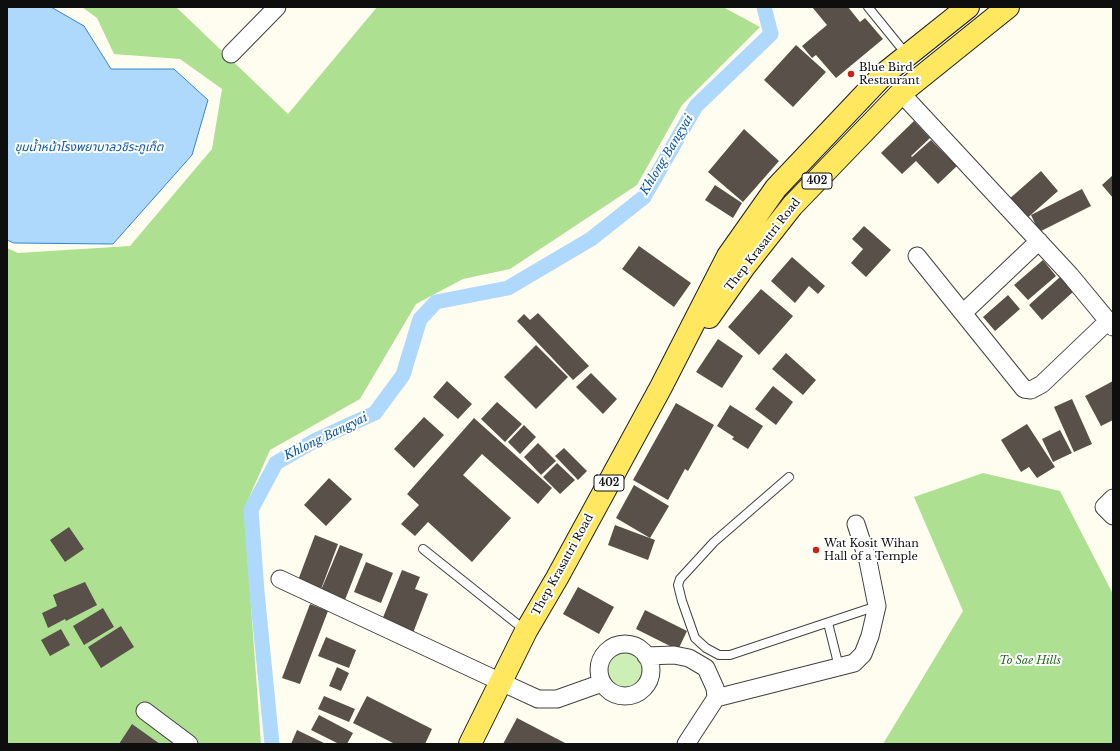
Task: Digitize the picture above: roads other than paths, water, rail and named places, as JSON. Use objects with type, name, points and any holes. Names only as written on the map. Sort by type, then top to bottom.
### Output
[{"type":"main road","name":"Thep Krasattri Road","points":[[470,744],[526,631],[557,578],[660,387],[736,261],[776,188],[884,74],[968,7]]},
{"type":"main road","name":"Thep Krasattri Road","points":[[736,261],[792,206],[901,93],[1008,7]]},
{"type":"street","points":[[231,54],[274,8]]},
{"type":"street","points":[[901,93],[1070,275],[1110,324],[1042,384],[1031,390],[1024,389],[917,256]]},
{"type":"street","points":[[963,313],[1039,241]]},
{"type":"street","points":[[1113,498],[1104,507],[1113,516]]},
{"type":"street","points":[[716,698],[854,663],[863,654],[870,636],[877,606],[868,561],[856,524]]},
{"type":"street","points":[[280,579],[538,698],[557,699],[602,682]]},
{"type":"street","points":[[620,644],[629,644],[637,647],[644,653],[651,667],[647,683],[642,689],[628,696],[620,696],[612,692],[602,682],[598,670],[600,661],[604,653],[611,647],[620,644]]},
{"type":"street","points":[[646,656],[674,655],[689,658],[706,668],[715,688],[716,698],[686,744]]},
{"type":"street","points":[[145,711],[189,744]]},
{"type":"lane","points":[[868,7],[907,56]]},
{"type":"lane","points":[[789,478],[714,542],[680,579],[678,585],[682,601],[695,638],[706,648],[719,655],[730,655],[877,606]]},
{"type":"lane","points":[[423,549],[526,631]]},
{"type":"lane","points":[[828,622],[838,667]]},
{"type":"water","name":"ขุมน้ำหน้าโรงพยาบาลวชิระภูเก็ต","points":[[7,7],[51,7],[84,26],[111,69],[174,69],[208,100],[192,155],[113,244],[14,243],[7,240]]},
{"type":"waterway","name":"Khlong Bangyai","points":[[272,744],[257,592],[251,510],[276,463],[316,440],[375,413],[403,375],[420,319],[436,302],[508,288],[591,239],[644,197],[696,106],[771,34],[764,7]]},
{"type":"place","name":"Blue Bird Restaurant","points":[[851,74]]},
{"type":"place","name":"Wat Kosit Wihan Hall of a Temple","points":[[816,550]]},
{"type":"park label","name":"To Sae Hills","points":[[1030,661]]}]
